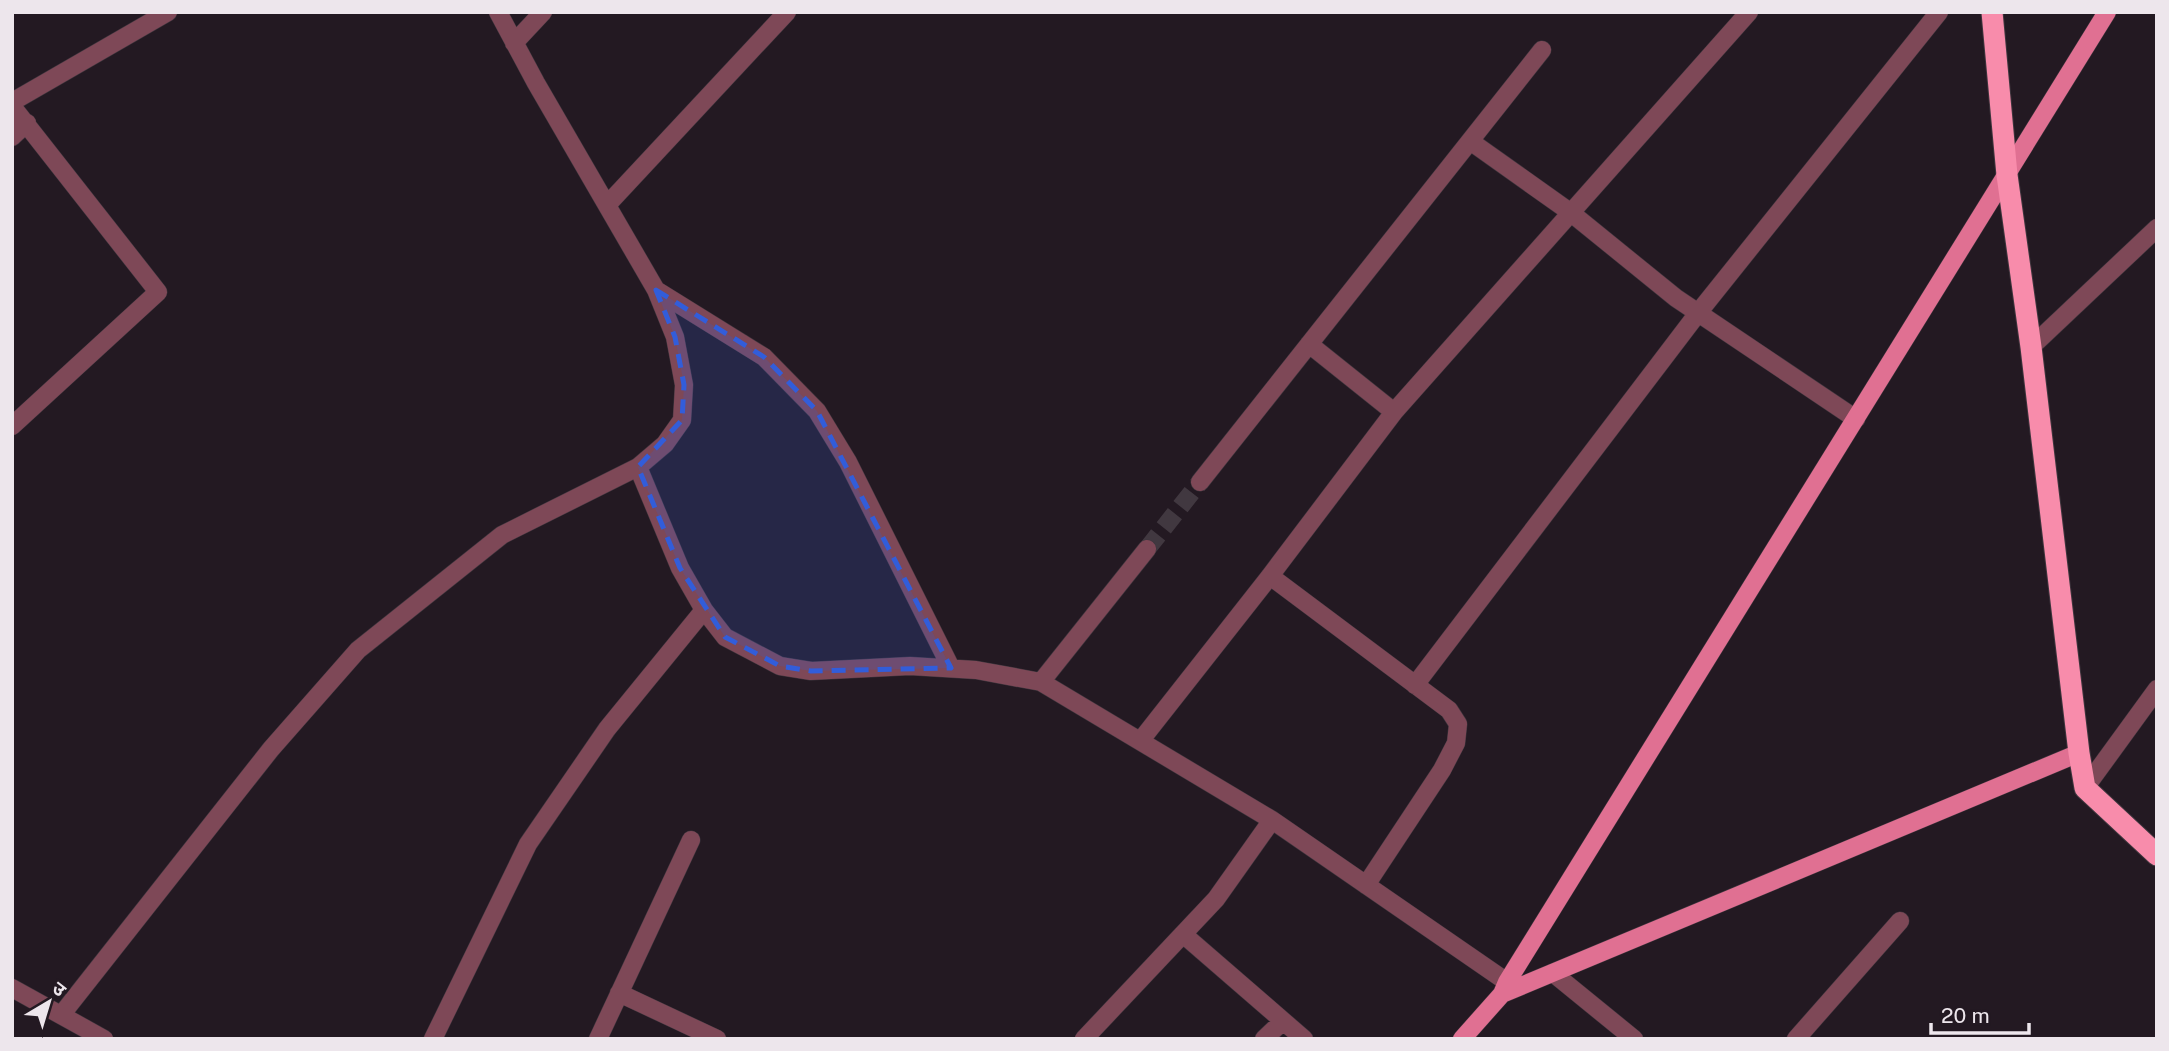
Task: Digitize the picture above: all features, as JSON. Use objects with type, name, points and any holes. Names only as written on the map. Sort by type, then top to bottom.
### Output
[{"type":"highway","points":[[1992,12],[2007,175],[2031,347],[2078,754],[2085,788],[2157,855]]},
{"type":"main road","points":[[1462,1039],[1504,988],[2107,12]]},
{"type":"main road","points":[[1504,988],[1553,973],[2078,754]]},
{"type":"street","points":[[12,426],[158,292],[12,104],[168,12]]},
{"type":"street","points":[[62,1014],[271,749],[358,650],[502,535],[638,467],[665,444],[682,420],[684,385],[675,337],[656,290],[498,12]]},
{"type":"street","points":[[514,43],[543,12]]},
{"type":"street","points":[[607,205],[787,12]]},
{"type":"street","points":[[1141,740],[1394,412],[1749,12]]},
{"type":"street","points":[[1415,685],[1698,313],[1939,12]]},
{"type":"street","points":[[1200,482],[1542,50]]},
{"type":"street","points":[[12,137],[27,123]]},
{"type":"street","points":[[1470,141],[1570,212],[1698,313],[1856,419]]},
{"type":"street","points":[[2031,347],[2157,228]]},
{"type":"street","points":[[656,290],[764,357],[817,411],[848,462],[951,668]]},
{"type":"street","points":[[1309,344],[1394,412]]},
{"type":"street","points":[[638,467],[680,568],[704,610],[725,637],[780,666],[811,671],[910,666],[976,670],[1041,682],[1272,820],[1366,885],[1504,988]]},
{"type":"street","points":[[1041,682],[1147,548]]},
{"type":"street","points":[[1270,576],[1449,710],[1458,724],[1456,743],[1441,770],[1366,885]]},
{"type":"street","points":[[433,1039],[528,845],[607,729],[704,610]]},
{"type":"street","points":[[2085,788],[2157,689]]},
{"type":"street","points":[[1084,1039],[1216,899],[1272,820]]},
{"type":"street","points":[[598,1039],[691,840]]},
{"type":"street","points":[[1796,1039],[1900,921]]},
{"type":"street","points":[[1184,935],[1304,1039]]},
{"type":"street","points":[[1553,973],[1634,1039]]},
{"type":"street","points":[[12,988],[104,1039]]},
{"type":"street","points":[[619,993],[717,1039]]},
{"type":"street","points":[[1264,1039],[1283,1021]]},
{"type":"highlighted area","points":[[656,290],[764,357],[817,411],[951,668],[811,671],[780,666],[725,637],[680,568],[638,467],[682,420],[684,385],[675,337]]},
{"type":"tunnel","points":[[1147,549],[1200,482]]}]
